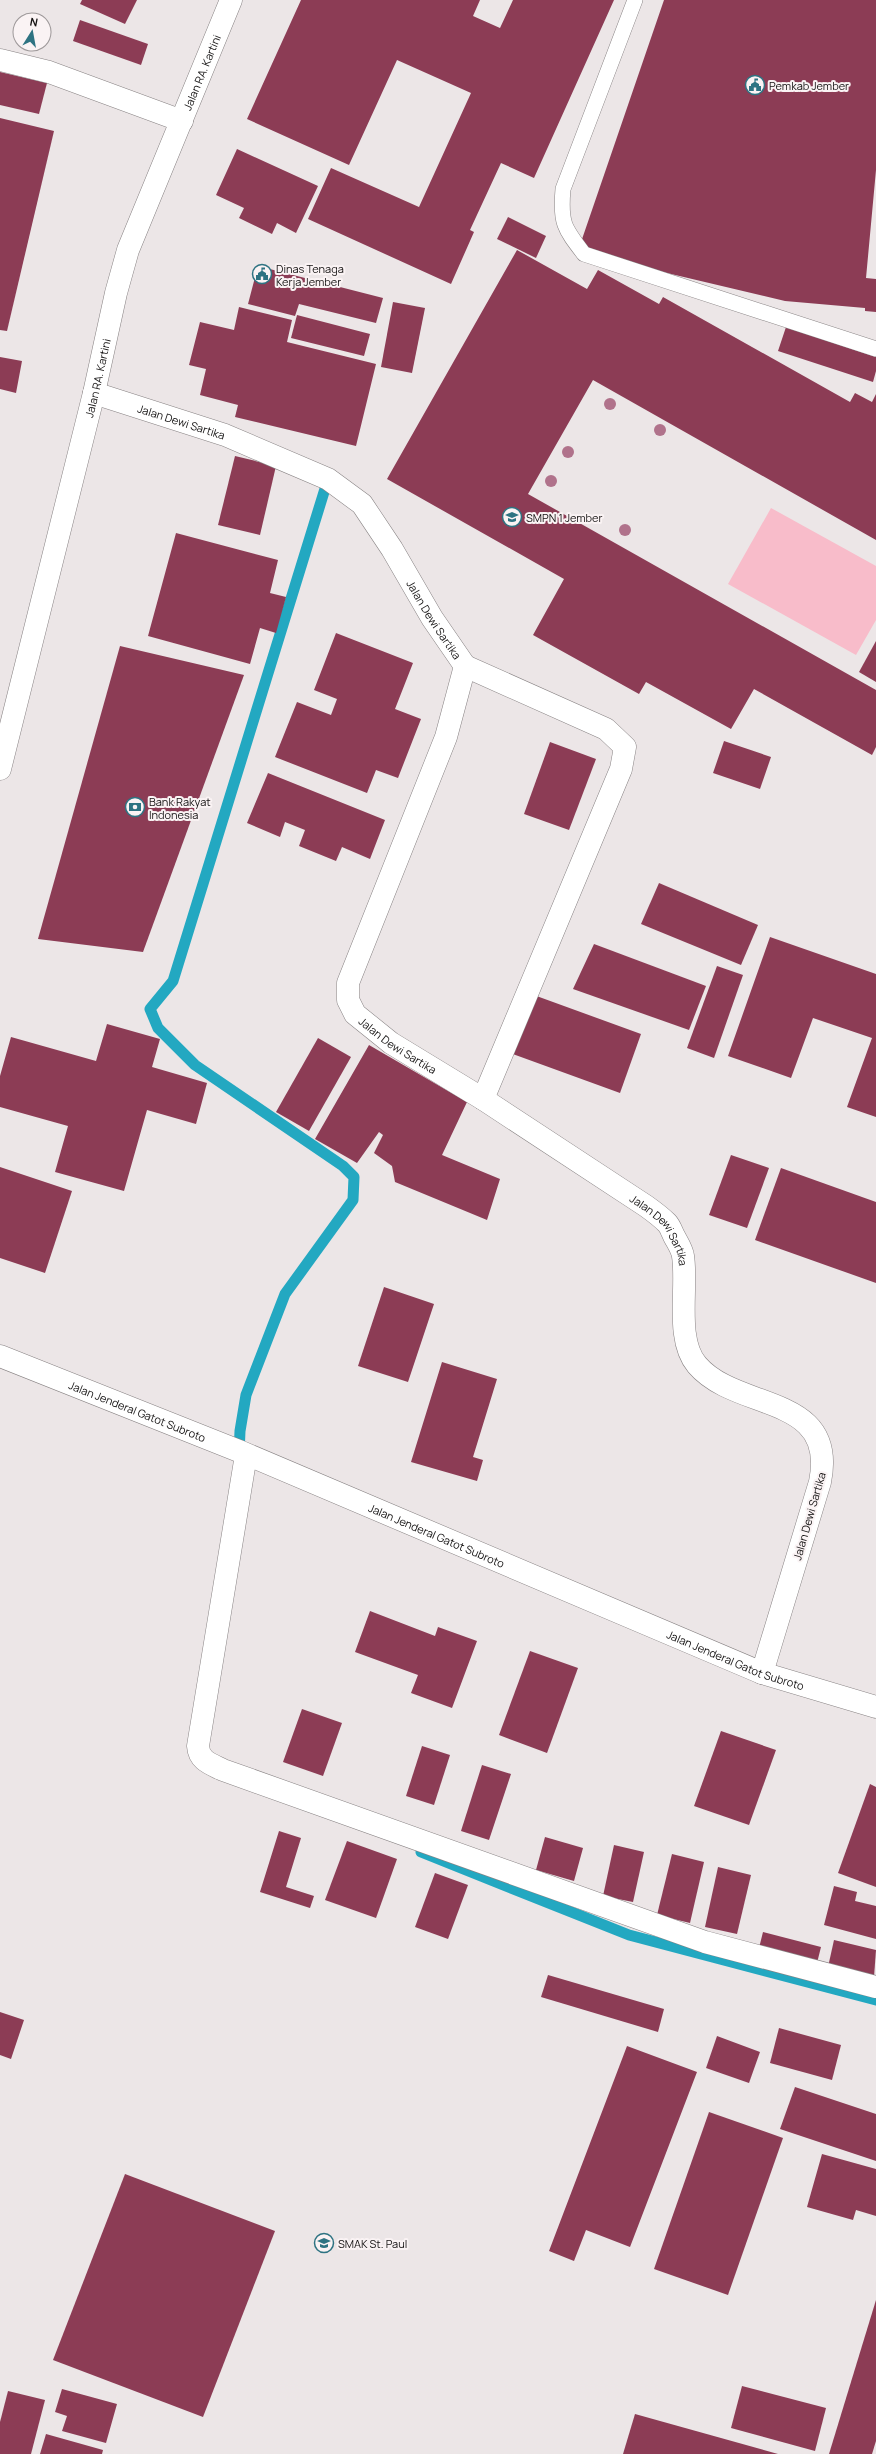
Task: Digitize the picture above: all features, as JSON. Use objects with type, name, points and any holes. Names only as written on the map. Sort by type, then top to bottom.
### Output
[{"type":"street","name":"Jalan RA. Kartini","points":[[0,769],[94,393],[116,293],[128,250],[231,0]]},
{"type":"street","points":[[0,60],[49,72],[182,121]]},
{"type":"street","name":"Jalan Dewi Sartika","points":[[94,393],[225,435],[328,479],[362,504],[392,549],[432,618],[465,666],[446,737],[348,983],[348,1000],[355,1014],[391,1043],[483,1099],[646,1206],[668,1224],[683,1254],[686,1342],[697,1365],[712,1378],[795,1414],[811,1429],[821,1442],[824,1463],[820,1482],[762,1673]]},
{"type":"street","points":[[465,666],[606,729],[625,747],[621,769],[483,1099]]},
{"type":"street","name":"Jalan Jenderal Gatot Subroto","points":[[0,1356],[246,1455],[762,1673],[876,1707]]},
{"type":"street","points":[[246,1455],[198,1746],[199,1754],[206,1762],[230,1773],[705,1942],[876,1987]]},
{"type":"lane","points":[[635,0],[563,189],[561,213],[566,230],[584,254],[876,349]]},
{"type":"shaded area","points":[[771,508],[876,566],[876,620],[856,655],[728,584]]},
{"type":"building","points":[[82,0],[137,0],[125,24],[80,4]]},
{"type":"building","points":[[301,0],[480,0],[473,16],[500,28],[513,0],[614,0],[534,178],[501,163],[470,230],[474,232],[451,284],[308,219],[331,168],[419,207],[471,93],[397,60],[349,165],[247,119]]},
{"type":"building","name":"Pemkab Jember","points":[[664,0],[876,0],[876,170],[866,278],[876,279],[876,312],[865,311],[865,308],[785,301],[650,269],[580,245]]},
{"type":"building","points":[[80,20],[148,44],[141,65],[73,41]]},
{"type":"building","points":[[0,72],[47,83],[39,114],[0,105]]},
{"type":"building","points":[[0,118],[54,131],[7,331],[0,330]]},
{"type":"building","points":[[237,149],[318,186],[296,233],[277,223],[272,234],[239,218],[244,208],[216,195]]},
{"type":"building","points":[[508,217],[546,236],[536,258],[497,239]]},
{"type":"building","name":"SMPN 1 Jember","points":[[517,250],[587,289],[598,270],[659,304],[663,297],[850,402],[855,393],[872,402],[876,394],[876,540],[593,380],[528,494],[876,690],[876,747],[872,755],[754,689],[731,729],[646,682],[639,694],[533,635],[564,579],[387,479]]},
{"type":"building","points":[[258,266],[383,298],[376,323],[299,304],[295,316],[248,304]]},
{"type":"building","points":[[393,302],[425,308],[412,373],[381,367]]},
{"type":"building","points":[[239,307],[292,320],[287,342],[376,364],[356,446],[235,417],[238,405],[200,395],[206,369],[189,365],[200,322],[234,330]]},
{"type":"building","points":[[297,315],[370,334],[364,356],[291,338]]},
{"type":"building","points":[[786,327],[876,357],[876,371],[873,382],[778,351]]},
{"type":"building","points":[[0,357],[22,361],[16,393],[0,389]]},
{"type":"building","points":[[235,456],[276,466],[260,535],[218,525]]},
{"type":"building","points":[[176,533],[278,560],[270,593],[286,597],[276,633],[260,628],[250,664],[148,636]]},
{"type":"building","points":[[336,633],[413,663],[395,709],[421,719],[398,778],[376,770],[367,793],[275,757],[297,702],[331,715],[337,699],[314,690]]},
{"type":"building","points":[[876,641],[876,682],[859,672]]},
{"type":"building","name":"Bank Rakyat Indonesia","points":[[120,646],[244,675],[143,952],[38,939]]},
{"type":"building","points":[[724,741],[771,757],[760,789],[713,773]]},
{"type":"building","points":[[550,742],[596,759],[569,830],[524,814]]},
{"type":"building","points":[[268,773],[385,820],[370,859],[342,847],[336,861],[299,846],[305,830],[285,822],[280,837],[247,823]]},
{"type":"building","points":[[659,883],[758,925],[741,965],[641,924]]},
{"type":"building","points":[[770,937],[876,974],[876,1117],[847,1107],[872,1038],[813,1018],[791,1078],[728,1056]]},
{"type":"building","points":[[594,944],[706,986],[689,1030],[573,989]]},
{"type":"building","points":[[717,966],[743,975],[714,1058],[687,1048]]},
{"type":"building","points":[[531,994],[641,1034],[620,1093],[510,1053]]},
{"type":"building","points":[[107,1024],[160,1039],[152,1067],[207,1083],[196,1124],[147,1110],[124,1191],[55,1172],[68,1126],[0,1107],[0,1076],[11,1037],[96,1061]]},
{"type":"building","points":[[318,1038],[351,1057],[309,1131],[276,1112]]},
{"type":"building","points":[[369,1045],[467,1102],[442,1155],[500,1179],[487,1220],[395,1182],[392,1166],[374,1153],[383,1135],[379,1132],[357,1163],[315,1139]]},
{"type":"building","points":[[731,1155],[769,1168],[747,1228],[709,1215]]},
{"type":"building","points":[[0,1167],[72,1191],[45,1273],[0,1258]]},
{"type":"building","points":[[781,1168],[876,1202],[876,1283],[755,1240]]},
{"type":"building","points":[[384,1287],[434,1304],[408,1382],[358,1366]]},
{"type":"building","points":[[442,1362],[497,1379],[473,1457],[483,1460],[477,1481],[411,1462]]},
{"type":"building","points":[[370,1611],[435,1636],[438,1627],[477,1641],[452,1708],[411,1693],[418,1675],[355,1652]]},
{"type":"building","points":[[530,1651],[578,1668],[547,1753],[499,1735]]},
{"type":"building","points":[[302,1709],[342,1723],[323,1776],[283,1762]]},
{"type":"building","points":[[721,1731],[776,1750],[749,1825],[694,1806]]},
{"type":"building","points":[[422,1746],[450,1755],[434,1805],[406,1796]]},
{"type":"building","points":[[482,1765],[511,1774],[489,1840],[461,1831]]},
{"type":"building","points":[[870,1784],[876,1787],[876,1887],[838,1873]]},
{"type":"building","points":[[279,1831],[301,1838],[286,1887],[314,1896],[310,1908],[260,1892]]},
{"type":"building","points":[[545,1837],[583,1848],[574,1881],[536,1870]]},
{"type":"building","points":[[347,1841],[397,1859],[376,1918],[325,1900]]},
{"type":"building","points":[[614,1845],[644,1852],[633,1902],[603,1896]]},
{"type":"building","points":[[672,1854],[704,1862],[690,1923],[657,1915]]},
{"type":"building","points":[[718,1867],[751,1875],[737,1934],[705,1927]]},
{"type":"building","points":[[435,1873],[468,1885],[448,1939],[415,1927]]},
{"type":"building","points":[[834,1886],[857,1892],[855,1901],[876,1906],[876,1939],[824,1925]]},
{"type":"building","points":[[763,1932],[821,1947],[816,1967],[758,1952]]},
{"type":"building","points":[[834,1940],[876,1950],[874,1977],[828,1967]]},
{"type":"building","points":[[548,1975],[664,2009],[658,2032],[541,1997]]},
{"type":"building","points":[[0,2012],[24,2020],[11,2059],[0,2055]]},
{"type":"building","points":[[779,2028],[841,2045],[832,2080],[770,2063]]},
{"type":"building","points":[[717,2036],[760,2052],[749,2083],[706,2068]]},
{"type":"building","points":[[627,2046],[697,2072],[630,2247],[586,2230],[574,2261],[549,2251]]},
{"type":"building","points":[[795,2087],[876,2114],[876,2161],[780,2129]]},
{"type":"building","points":[[709,2112],[783,2138],[728,2295],[654,2269]]},
{"type":"building","points":[[822,2154],[876,2169],[876,2216],[856,2210],[853,2220],[807,2207]]},
{"type":"building","points":[[125,2174],[275,2231],[203,2417],[53,2360]]},
{"type":"building","points":[[876,2300],[876,2441],[872,2454],[829,2454]]},
{"type":"building","points":[[742,2386],[826,2408],[815,2451],[731,2428]]},
{"type":"building","points":[[62,2389],[117,2404],[106,2443],[62,2431],[67,2416],[55,2412]]},
{"type":"building","points":[[8,2391],[45,2400],[31,2454],[0,2454],[0,2422]]},
{"type":"building","points":[[635,2414],[778,2454],[623,2454]]},
{"type":"building","points":[[46,2434],[103,2450],[102,2454],[40,2454]]},
{"type":"waterway","points":[[239,1454],[240,1431],[246,1395],[285,1294],[353,1200],[354,1177],[343,1166],[195,1065],[158,1028],[150,1009],[173,981],[328,479]]},
{"type":"waterway","points":[[421,1852],[629,1935],[876,2000]]},
{"type":"place","name":"Pemkab Jember","points":[[755,85]]},
{"type":"place","name":"Dinas Tenaga Kerja Jember","points":[[262,274]]},
{"type":"place","name":"SMPN 1 Jember","points":[[512,517]]},
{"type":"place","name":"Bank Rakyat Indonesia","points":[[135,807]]},
{"type":"place","name":"SMAK St. Paul","points":[[324,2243]]}]
